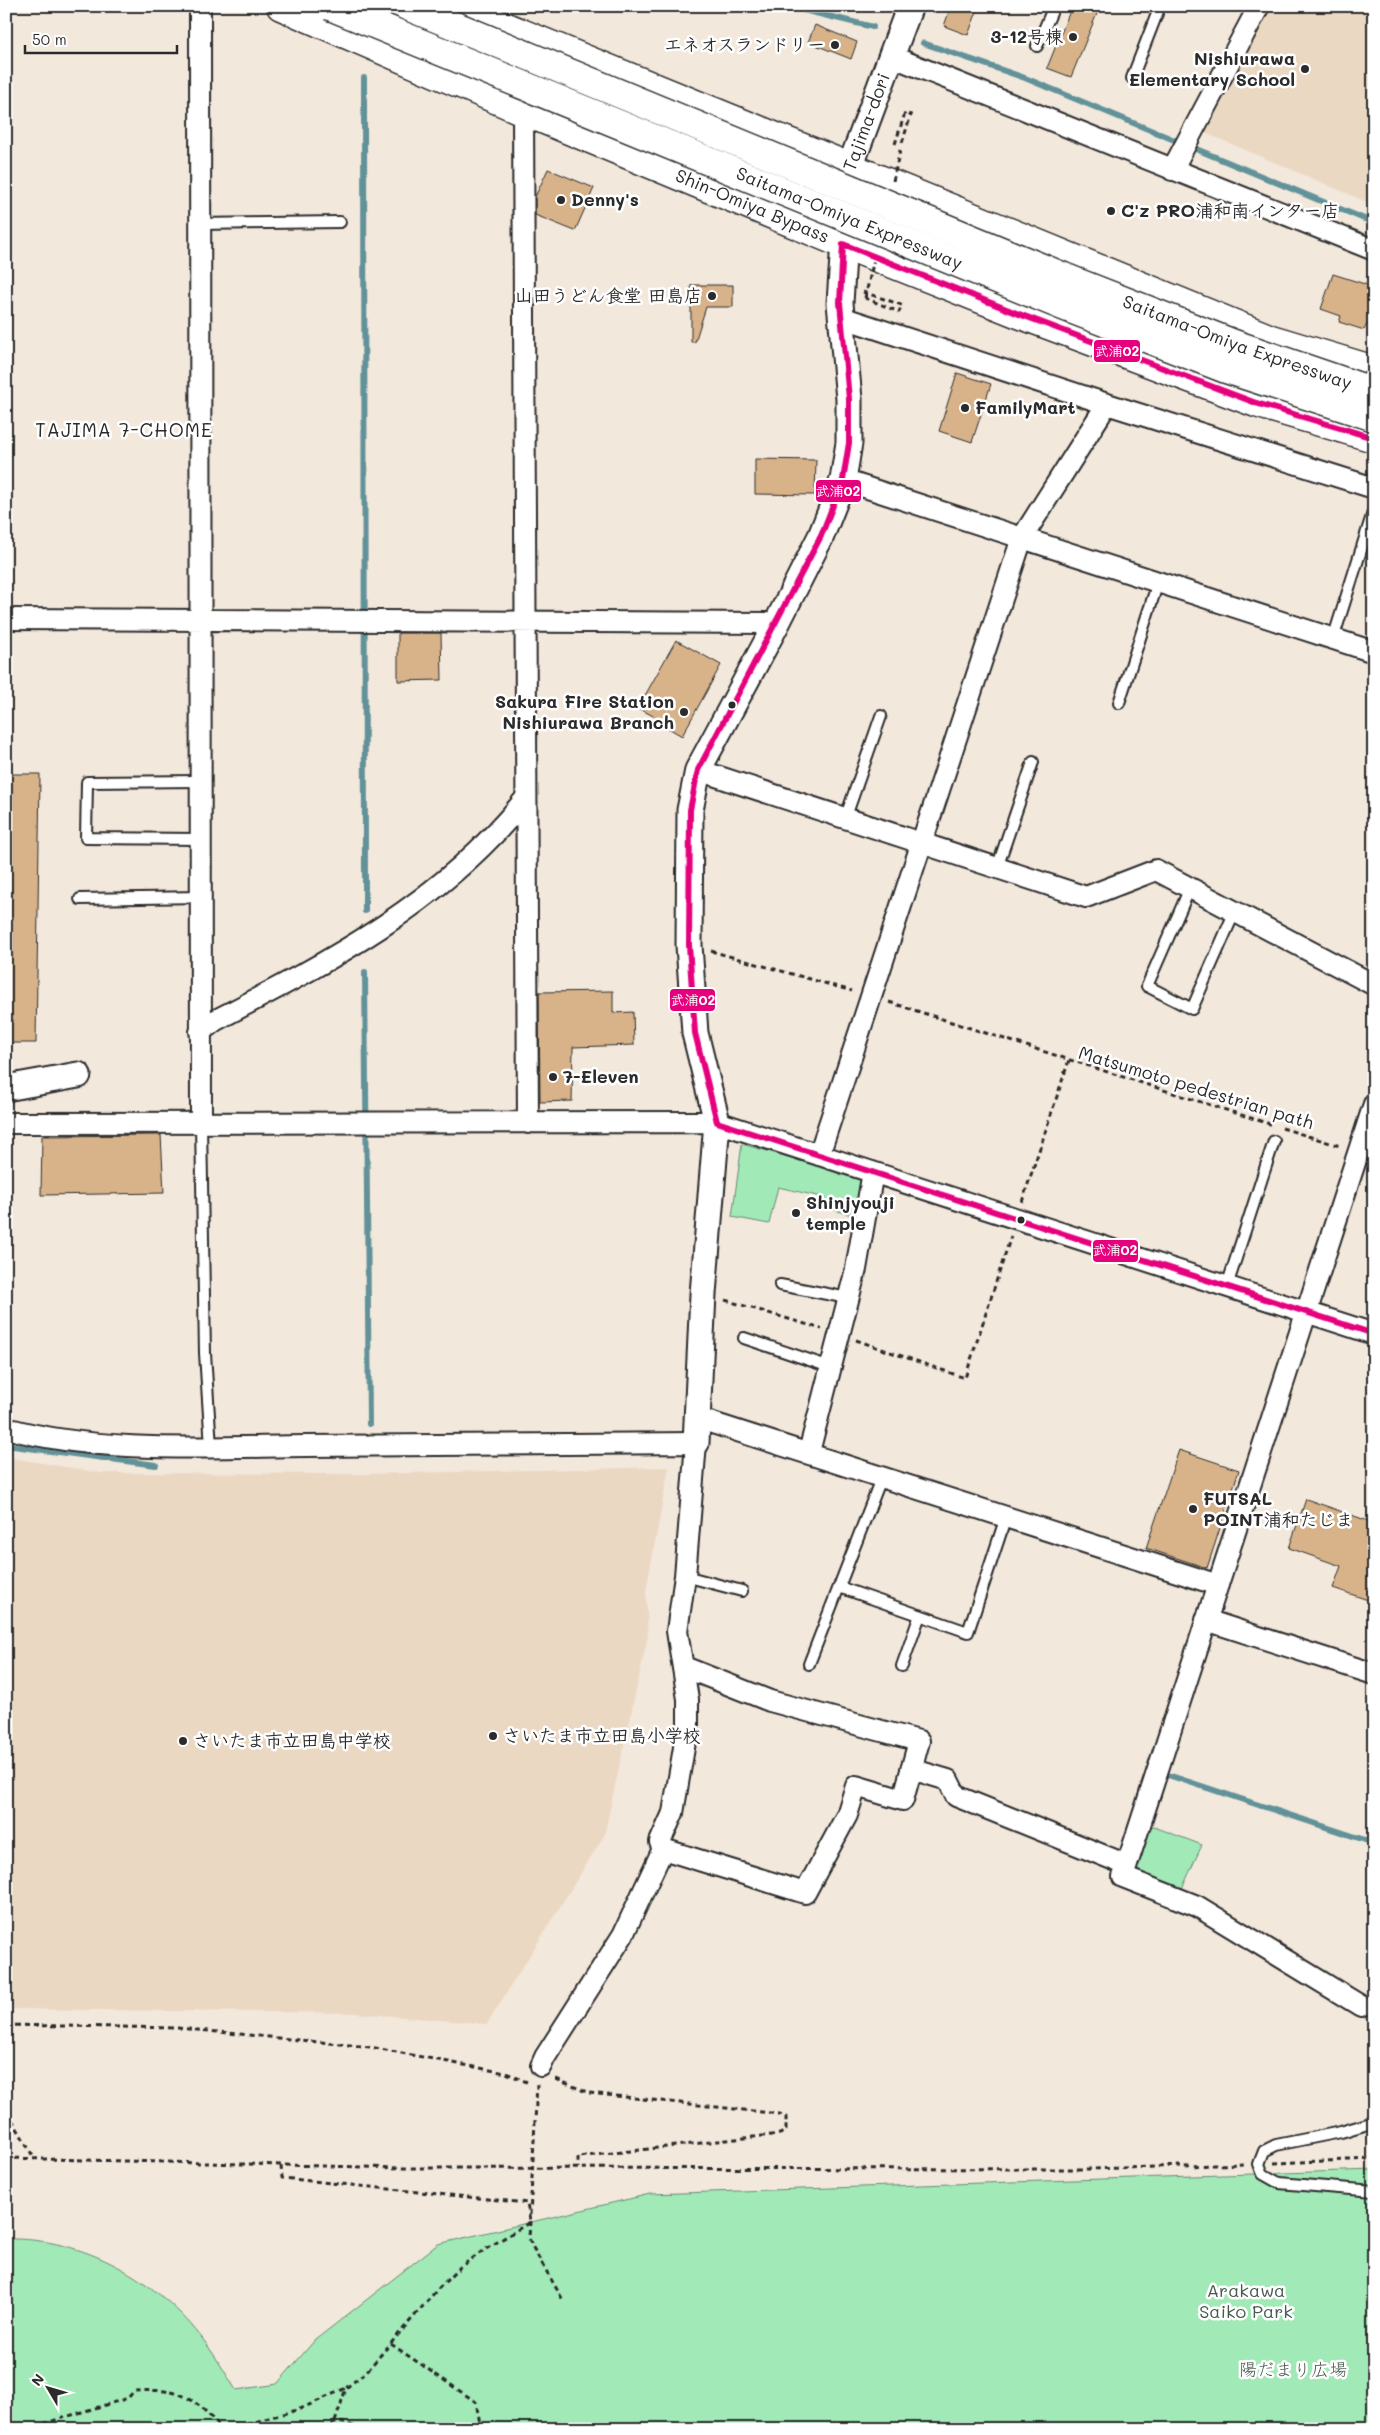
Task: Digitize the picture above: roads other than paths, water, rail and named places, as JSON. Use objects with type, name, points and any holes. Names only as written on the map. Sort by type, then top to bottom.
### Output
[{"type":"highway","name":"Shin-Omiya Bypass","points":[[281,6],[523,111],[843,244],[1019,314],[1256,403],[1374,438]]},
{"type":"highway","name":"Saitama-Omiya Expressway","points":[[330,6],[1063,306],[1226,369],[1374,417]]},
{"type":"highway","name":"Saitama-Omiya Expressway","points":[[407,6],[1076,282],[1234,344],[1374,392]]},
{"type":"highway","points":[[455,6],[1271,339],[1374,370]]},
{"type":"street","points":[[200,6],[201,1124]]},
{"type":"street","name":"Tajima-dori","points":[[696,1443],[703,1294],[717,1122],[696,1034],[689,945],[690,810],[698,770],[777,623],[821,536],[844,480],[849,443],[849,399],[841,317],[843,244],[850,167],[910,6]]},
{"type":"street","points":[[1172,170],[1259,6]]},
{"type":"street","points":[[891,56],[1374,250]]},
{"type":"street","points":[[523,111],[528,1123]]},
{"type":"street","points":[[841,317],[1374,488]]},
{"type":"street","points":[[819,1155],[1022,538],[1108,404]]},
{"type":"street","points":[[844,480],[1374,652]]},
{"type":"street","points":[[6,619],[777,623]]},
{"type":"street","points":[[698,770],[1086,897],[1156,870],[1374,985]]},
{"type":"street","points":[[200,1032],[216,1020],[329,961],[375,933],[442,884],[469,861],[498,833],[525,800]]},
{"type":"street","points":[[6,1088],[78,1075]]},
{"type":"street","points":[[1361,2006],[1197,1906],[1123,1877],[1374,1104]]},
{"type":"street","points":[[6,1123],[717,1122],[1374,1334]]},
{"type":"street","points":[[809,1452],[856,1269],[873,1172]]},
{"type":"street","points":[[697,1418],[809,1452],[1218,1585]]},
{"type":"street","points":[[6,1428],[79,1441],[168,1447],[696,1443],[685,1576],[678,1631],[684,1667],[688,1724],[672,1814],[660,1842],[663,1849],[623,1935],[541,2066]]},
{"type":"street","points":[[1206,1620],[1374,1674]]},
{"type":"street","points":[[663,1849],[805,1893],[847,1815],[856,1786],[903,1800],[919,1741],[770,1701],[684,1667]]},
{"type":"street","points":[[911,1769],[948,1780],[956,1796],[1127,1865]]},
{"type":"lane","points":[[1037,46],[1054,6]]},
{"type":"lane","points":[[1132,78],[1160,6]]},
{"type":"lane","points":[[200,224],[340,222]]},
{"type":"lane","points":[[1333,639],[1374,509]]},
{"type":"lane","points":[[1119,703],[1158,582]]},
{"type":"lane","points":[[845,819],[881,716]]},
{"type":"lane","points":[[997,868],[1033,762]]},
{"type":"lane","points":[[200,839],[86,838],[87,782],[201,781]]},
{"type":"lane","points":[[1190,888],[1147,986],[1192,1009],[1235,912]]},
{"type":"lane","points":[[80,899],[201,897]]},
{"type":"lane","points":[[201,1124],[205,1353],[211,1447]]},
{"type":"lane","points":[[1227,1286],[1274,1141]]},
{"type":"lane","points":[[780,1286],[848,1298]]},
{"type":"lane","points":[[744,1338],[830,1367]]},
{"type":"lane","points":[[810,1664],[882,1476]]},
{"type":"lane","points":[[839,1587],[968,1632],[1006,1517]]},
{"type":"lane","points":[[685,1576],[742,1591]]},
{"type":"lane","points":[[902,1666],[920,1615]]},
{"type":"lane","points":[[1374,2122],[1341,2132],[1276,2145],[1264,2151],[1259,2164],[1263,2174],[1280,2183],[1374,2191]]},
{"type":"waterway","points":[[787,6],[873,27]]},
{"type":"waterway","points":[[923,43],[1025,78],[1374,223]]},
{"type":"waterway","points":[[364,78],[365,911]]},
{"type":"waterway","points":[[365,972],[369,1424]]},
{"type":"waterway","points":[[6,1445],[156,1465]]},
{"type":"waterway","points":[[1165,1774],[1374,1843]]},
{"type":"place","name":"3-12号棟","points":[[1073,37]]},
{"type":"place","name":"エネオスランドリー","points":[[835,45]]},
{"type":"place","name":"Nishiurawa Elementary School","points":[[1305,69]]},
{"type":"place","name":"Denny's","points":[[561,200]]},
{"type":"place","name":"C'z PRO浦和南インター店","points":[[1111,211]]},
{"type":"place","name":"山田うどん食堂 田島店","points":[[712,296]]},
{"type":"place","name":"FamilyMart","points":[[965,408]]},
{"type":"place","name":"Sakura Fire Station Nishiurawa Branch","points":[[684,712]]},
{"type":"place","name":"7-Eleven","points":[[553,1077]]},
{"type":"place","name":"Shinjyouji temple","points":[[796,1213]]},
{"type":"place","name":"FUTSAL POINT浦和たじま","points":[[1193,1509]]},
{"type":"place","name":"さいたま市立田島小学校","points":[[493,1736]]},
{"type":"place","name":"さいたま市立田島中学校","points":[[183,1741]]},
{"type":"district","name":"TAJIMA 7-CHOME","points":[[124,430]]},
{"type":"park label","name":"Arakawa Saiko Park","points":[[1246,2301]]},
{"type":"park label","name":"陽だまり広場","points":[[1293,2370]]}]
